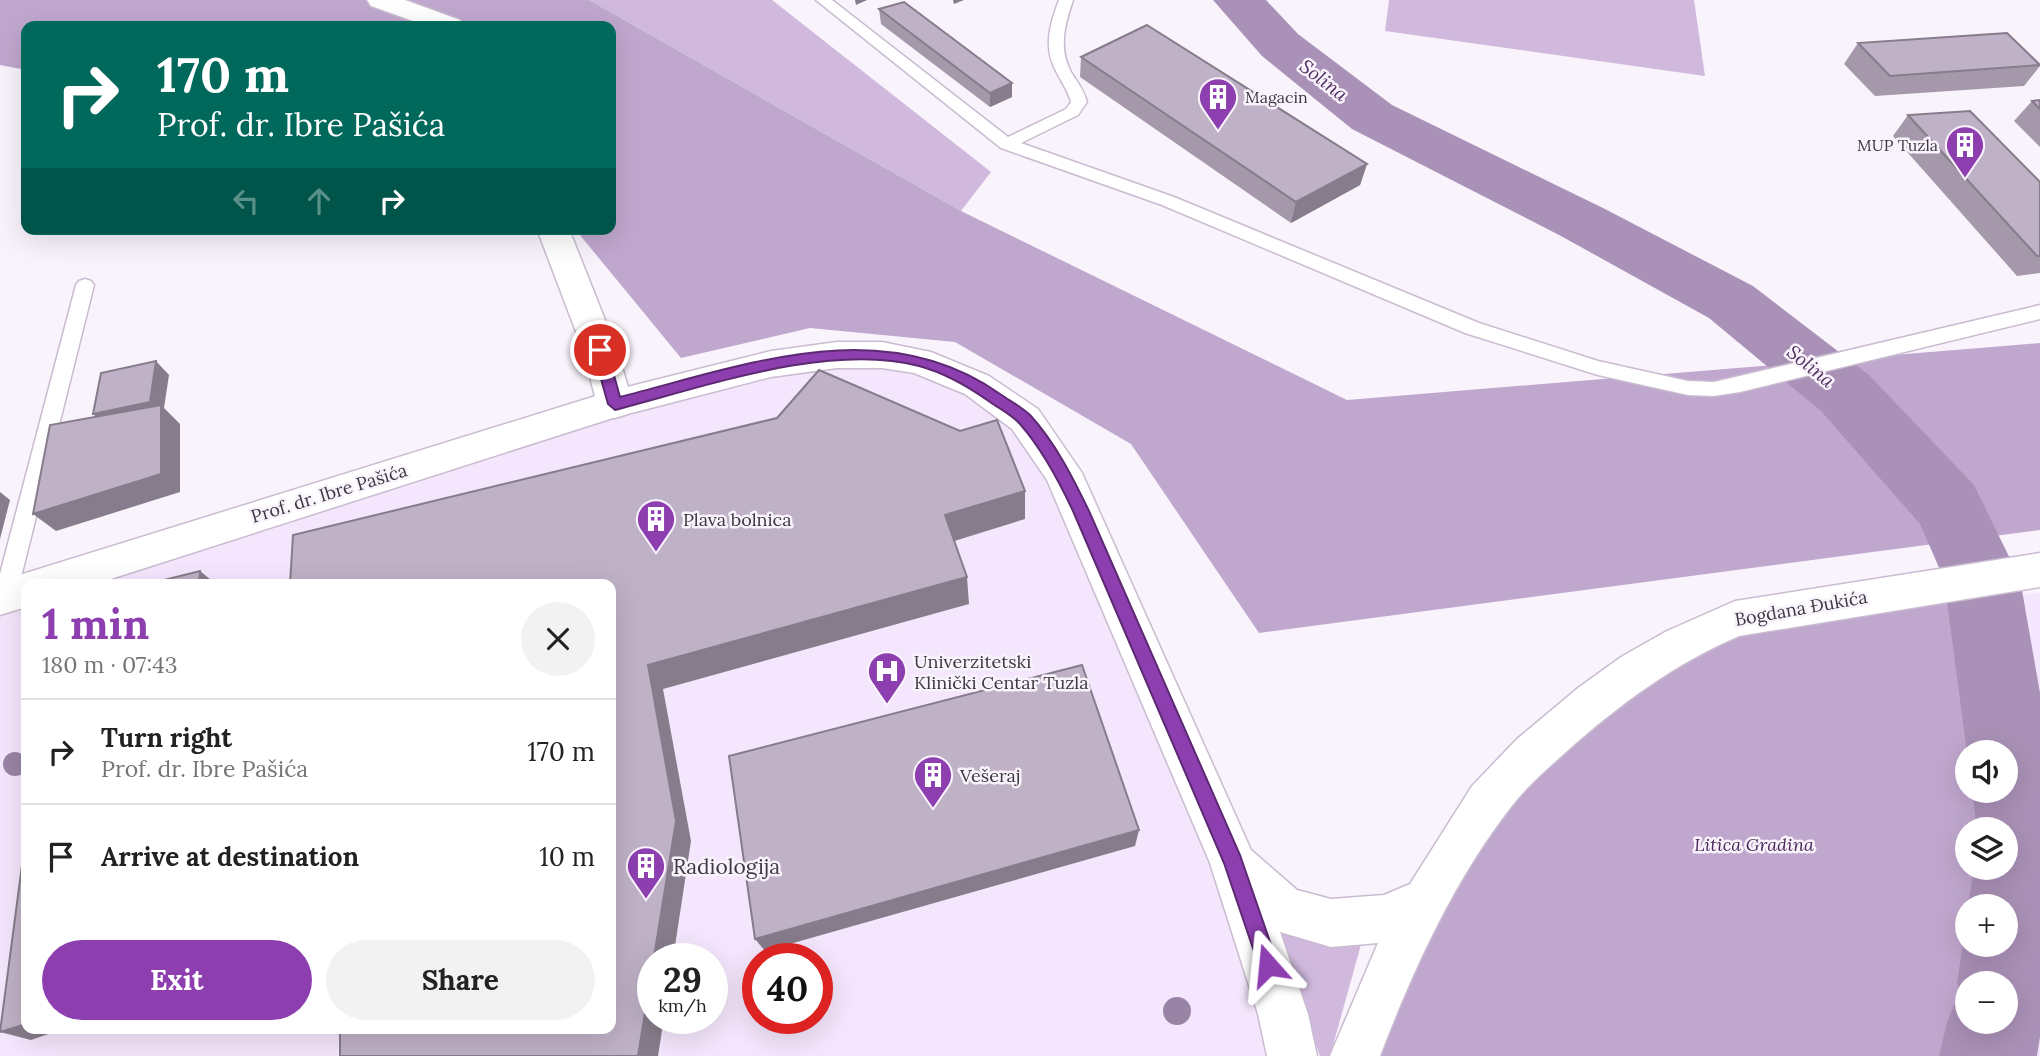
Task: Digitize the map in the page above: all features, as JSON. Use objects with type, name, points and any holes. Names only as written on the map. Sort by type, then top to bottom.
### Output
[{"type":"street","points":[[380,0],[437,21]]},
{"type":"street","points":[[555,235],[600,350],[615,404]]},
{"type":"street","name":"Prof. dr. Ibre Pašića","points":[[59,579],[615,404],[771,364],[837,355],[871,355],[919,360],[946,370],[977,385],[1025,419],[1063,473],[1233,862],[1280,1002],[1292,1056]]},
{"type":"street","name":"Bogdana Đukića","points":[[1355,1056],[1379,992],[1427,900],[1489,799],[1530,756],[1604,691],[1646,662],[1689,638],[1735,619],[1851,598],[2040,570]]},
{"type":"street","points":[[1233,862],[1265,896],[1286,911],[1331,923],[1386,919],[1427,900]]},
{"type":"lane","points":[[823,0],[1007,145],[1168,201],[1472,328],[1598,368],[1688,388],[1714,389],[2040,312]]},
{"type":"lane","points":[[1007,145],[1072,112],[1079,102],[1057,61],[1054,45],[1055,30],[1066,0]]},
{"type":"lane","points":[[10,595],[85,285]]},
{"type":"shaded area","points":[[589,0],[772,0],[991,172],[961,211]]},
{"type":"shaded area","points":[[1389,0],[1694,0],[1705,76],[1385,31]]},
{"type":"shaded area","name":"Univerzitetski Klinički Centar Tuzla","points":[[882,355],[1025,419],[1292,1056],[0,1056],[0,598],[21,592],[21,1034],[616,1034],[616,579],[59,579],[615,404]]},
{"type":"shaded area","points":[[2040,592],[2040,785],[2016,668],[1994,600]]},
{"type":"shaded area","points":[[1272,925],[1362,941],[1330,1056],[1320,1056]]},
{"type":"shaded area","points":[[2040,977],[2040,1056],[2027,1056]]},
{"type":"green space","points":[[0,0],[589,0],[961,211],[1347,400],[2040,343],[2040,530],[1259,633],[1131,444],[955,342],[810,328],[681,358],[580,235],[616,235],[616,21],[21,21],[21,69],[0,65]]},
{"type":"green space","name":"Litica Gradina","points":[[1982,579],[2007,740],[1955,740],[1955,803],[2016,803],[2022,839],[2018,871],[2018,817],[1955,817],[1955,880],[2017,880],[2015,894],[1955,894],[1955,957],[2007,957],[2006,971],[1955,971],[1955,1034],[1993,1034],[1988,1056],[1355,1056],[1489,799],[1689,638]]},
{"type":"building","points":[[904,2],[1012,83],[990,93],[879,9]]},
{"type":"building","name":"Magacin","points":[[1147,25],[1367,164],[1296,202],[1081,57]]},
{"type":"building","points":[[2007,33],[2040,65],[1890,76],[1858,43]]},
{"type":"building","points":[[2040,100],[2040,109],[2032,101]]},
{"type":"building","points":[[1970,111],[2040,182],[2040,256],[2037,256],[1908,115]]},
{"type":"building","points":[[156,361],[150,402],[93,414],[101,373]]},
{"type":"building","name":"Plava bolnica","points":[[819,370],[960,431],[997,420],[1025,491],[945,515],[967,577],[648,665],[676,821],[656,943],[637,943],[637,1034],[642,1034],[638,1056],[340,1056],[340,1034],[616,1034],[616,579],[290,579],[293,535],[777,418]]},
{"type":"building","points":[[161,405],[161,474],[33,514],[50,425]]},
{"type":"building","points":[[200,571],[199,579],[168,579]]},
{"type":"building","name":"Vešeraj","points":[[1082,665],[1139,830],[755,939],[729,756]]},
{"type":"building","points":[[21,873],[21,1026],[0,1032]]},
{"type":"waterway","name":"Solina","points":[[1238,0],[1280,45],[1372,117],[1582,222],[1731,302],[1845,393],[1948,506],[1982,579],[2022,839],[2006,971]]},
{"type":"waterway","name":"Solina","points":[[1988,1056],[1993,1034]]},
{"type":"place","name":"Magacin","points":[[1218,131]]},
{"type":"place","name":"MUP Tuzla","points":[[1965,179]]},
{"type":"place","name":"Plava bolnica","points":[[656,553]]},
{"type":"place","name":"Univerzitetski Klinički Centar Tuzla","points":[[887,705]]},
{"type":"place","name":"Vešeraj","points":[[933,809]]},
{"type":"place","name":"Radiologija","points":[[646,900]]},
{"type":"route","points":[[600,350],[615,404],[771,364],[837,355],[882,355],[919,360],[946,370],[977,385],[1025,419],[1063,473],[1081,511],[1233,862],[1268,965]]}]
